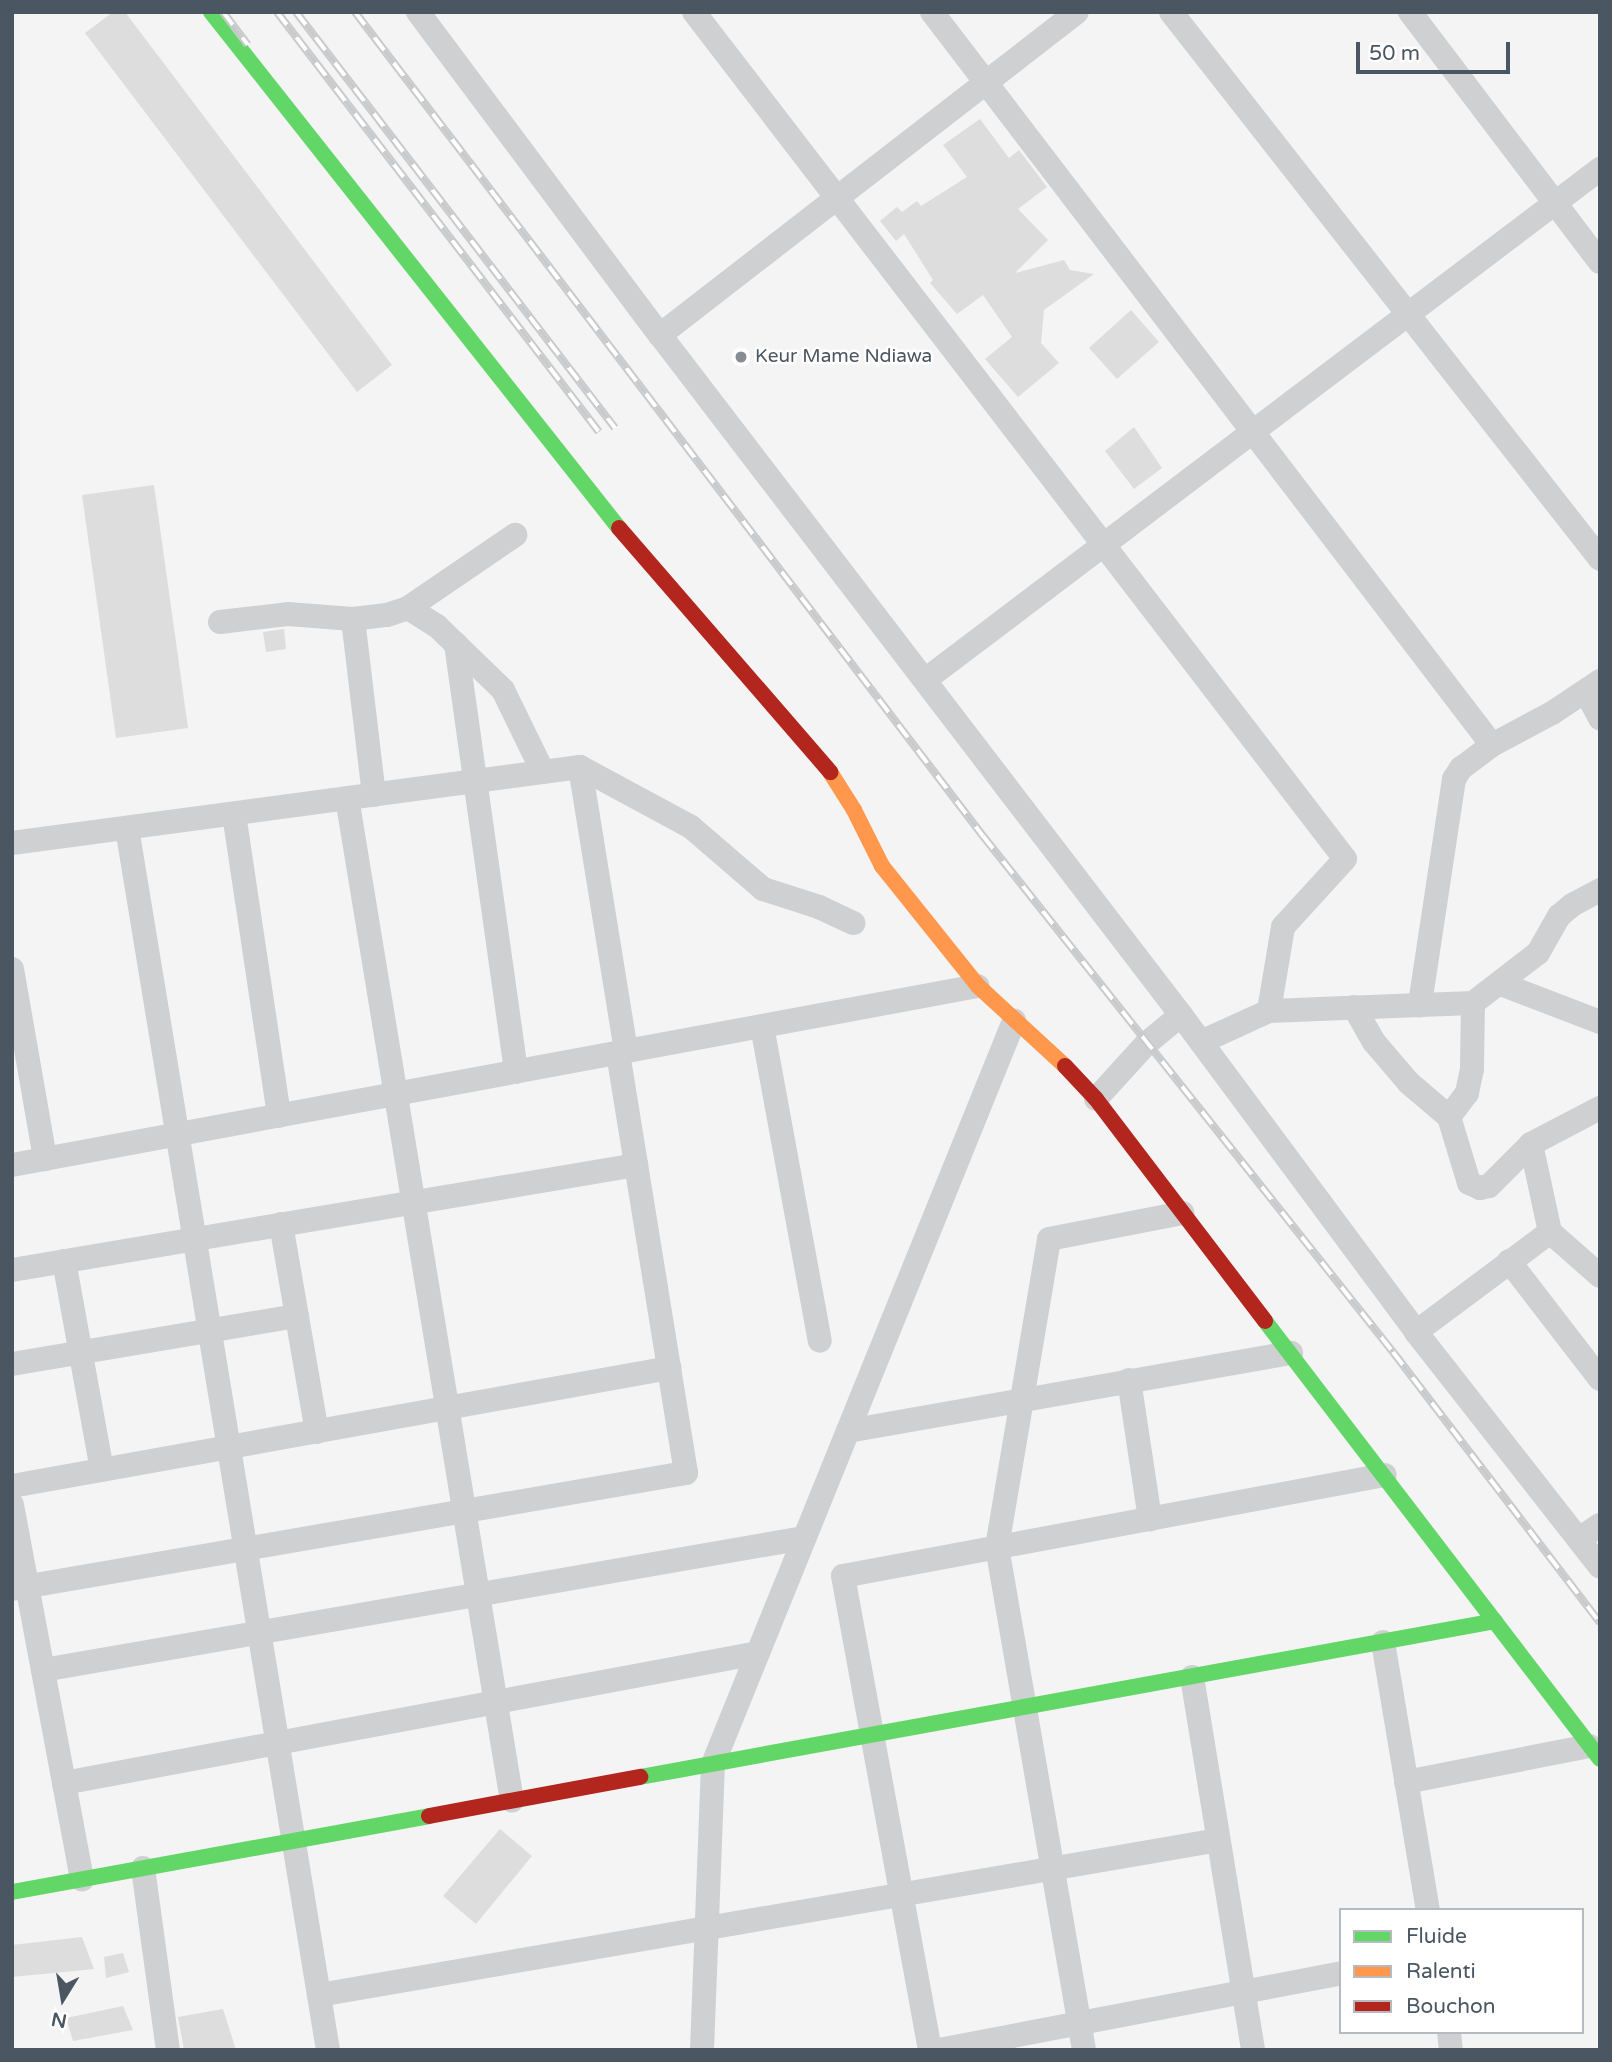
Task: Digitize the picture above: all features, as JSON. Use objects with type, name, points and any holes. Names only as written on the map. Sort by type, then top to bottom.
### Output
[{"type":"street","points":[[211,12],[603,510],[826,766],[854,810],[882,866],[978,986],[1014,1021],[1052,1052],[1096,1099],[1595,1753],[1406,1782]]},
{"type":"street","points":[[418,12],[660,335],[1181,1015],[1416,1332],[1600,1567]]},
{"type":"street","points":[[694,12],[1345,859],[1283,927],[1269,1011]]},
{"type":"street","points":[[932,12],[1492,745]]},
{"type":"street","points":[[660,335],[1077,12]]},
{"type":"street","points":[[1171,12],[1600,559]]},
{"type":"street","points":[[1410,12],[1600,262]]},
{"type":"street","points":[[925,680],[1600,169]]},
{"type":"street","points":[[220,622],[288,614],[353,619],[387,615],[408,608],[515,535]]},
{"type":"street","points":[[408,608],[437,626],[503,690],[543,772]]},
{"type":"street","points":[[353,619],[374,795]]},
{"type":"street","points":[[456,643],[516,1072]]},
{"type":"street","points":[[1420,1005],[1454,779],[1461,768],[1492,745],[1593,687],[1600,718]]},
{"type":"street","points":[[20,1588],[686,1473],[636,1165],[580,767]]},
{"type":"street","points":[[12,843],[580,767],[691,827],[763,889],[820,907],[853,923]]},
{"type":"street","points":[[347,798],[512,1801]]},
{"type":"street","points":[[234,814],[279,1116]]},
{"type":"street","points":[[127,828],[328,2050]]},
{"type":"street","points":[[1201,1042],[1269,1011],[1472,1003],[1501,984],[1538,953],[1559,916],[1572,905],[1600,890]]},
{"type":"street","points":[[13,975],[45,1159]]},
{"type":"street","points":[[1501,984],[1600,1022]]},
{"type":"street","points":[[12,1165],[978,986]]},
{"type":"street","points":[[1449,1118],[1466,1093],[1469,1081],[1472,1003]]},
{"type":"street","points":[[1354,1007],[1374,1042],[1409,1083],[1449,1118],[1469,1184],[1480,1188],[1489,1186],[1531,1144],[1600,1108]]},
{"type":"street","points":[[1096,1099],[1147,1043],[1181,1015]]},
{"type":"street","points":[[702,2050],[713,1764],[1014,1021]]},
{"type":"street","points":[[762,1026],[820,1340]]},
{"type":"street","points":[[1531,1144],[1550,1231],[1600,1276]]},
{"type":"street","points":[[12,1270],[636,1165]]},
{"type":"street","points":[[1084,2050],[997,1547],[1049,1239],[1183,1213]]},
{"type":"street","points":[[281,1224],[317,1432]]},
{"type":"street","points":[[1416,1332],[1550,1231]]},
{"type":"street","points":[[64,1261],[102,1471]]},
{"type":"street","points":[[1510,1262],[1600,1379]]},
{"type":"street","points":[[12,1364],[297,1316]]},
{"type":"street","points":[[848,1431],[1022,1398],[1291,1353]]},
{"type":"street","points":[[12,1486],[669,1368]]},
{"type":"street","points":[[1129,1380],[1150,1519]]},
{"type":"street","points":[[930,2050],[843,1576],[1385,1475]]},
{"type":"street","points":[[12,1505],[20,1588],[43,1670],[82,1880]]},
{"type":"street","points":[[1579,1539],[1600,1525]]},
{"type":"street","points":[[43,1670],[804,1538]]},
{"type":"street","points":[[12,1892],[1495,1621]]},
{"type":"street","points":[[1382,1642],[1428,1908]]},
{"type":"street","points":[[64,1783],[758,1653]]},
{"type":"street","points":[[1192,1677],[1253,2050]]},
{"type":"street","points":[[319,1995],[1219,1840]]},
{"type":"street","points":[[143,1868],[168,2050]]},
{"type":"street","points":[[939,2050],[1339,1973]]},
{"type":"building","points":[[113,12],[125,12],[392,365],[357,392],[85,33]]},
{"type":"building","points":[[980,119],[1009,158],[1019,150],[1047,187],[1018,209],[1048,240],[1015,273],[1064,260],[1070,270],[1094,274],[1044,310],[1041,343],[1059,363],[1018,397],[985,359],[1012,337],[983,295],[957,314],[930,283],[933,280],[904,234],[896,241],[880,221],[897,207],[902,212],[917,201],[921,206],[967,177],[943,145]]},
{"type":"building","points":[[1131,310],[1159,342],[1117,379],[1089,348]]},
{"type":"building","points":[[1134,427],[1162,468],[1134,489],[1105,451]]},
{"type":"building","points":[[154,485],[188,728],[116,738],[82,495]]},
{"type":"building","points":[[284,629],[286,649],[266,652],[263,632]]},
{"type":"building","points":[[500,1829],[532,1856],[476,1924],[443,1896]]},
{"type":"building","points":[[82,1937],[94,1969],[12,1977],[12,1945]]},
{"type":"building","points":[[123,1953],[129,1972],[106,1978],[104,1957]]},
{"type":"building","points":[[123,2006],[133,2030],[73,2041],[66,2018]]},
{"type":"building","points":[[223,2009],[236,2050],[184,2050],[178,2017]]},
{"type":"railway","points":[[223,12],[248,45]]},
{"type":"railway","points":[[277,12],[599,432]]},
{"type":"railway","points":[[296,12],[615,428]]},
{"type":"railway","points":[[355,12],[983,836],[1393,1352],[1600,1623]]},
{"type":"traffic: fast","points":[[211,12],[619,528]]},
{"type":"traffic: fast","points":[[1265,1321],[1600,1759]]},
{"type":"traffic: fast","points":[[640,1777],[1495,1621]]},
{"type":"traffic: fast","points":[[12,1892],[429,1816]]},
{"type":"traffic: slow","points":[[830,772],[854,810],[882,866],[978,986],[1065,1066]]},
{"type":"traffic: jam","points":[[619,528],[830,772]]},
{"type":"traffic: jam","points":[[1065,1066],[1096,1099],[1265,1321]]},
{"type":"traffic: jam","points":[[429,1816],[640,1777]]},
{"type":"place","name":"Keur Mame Ndiawa","points":[[741,357]]}]
